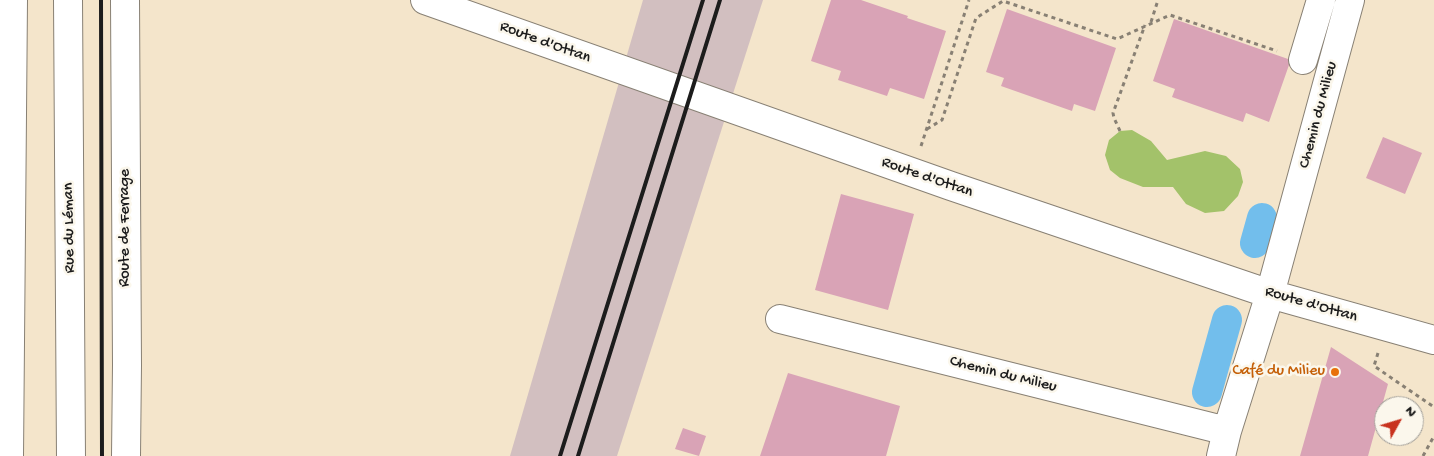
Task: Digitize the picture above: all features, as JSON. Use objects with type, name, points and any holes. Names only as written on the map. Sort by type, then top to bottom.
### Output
[{"type":"street","points":[[9,456],[13,0]]},
{"type":"street","name":"Rue du Léman","points":[[68,0],[71,456]]},
{"type":"street","name":"Route de Ferrage","points":[[125,0],[126,456]]},
{"type":"street","name":"Route d'Ottan","points":[[425,0],[912,173],[1270,294],[1434,340]]},
{"type":"street","points":[[1303,60],[1321,0]]},
{"type":"street","name":"Chemin du Milieu","points":[[780,319],[1224,444],[1270,294],[1350,0]]},
{"type":"path","points":[[912,173],[969,0]]},
{"type":"path","points":[[1151,22],[1158,0]]},
{"type":"path","points":[[927,129],[942,120],[976,18],[1003,1],[1116,39],[1170,15],[1303,60]]},
{"type":"path","points":[[1120,131],[1113,113],[1146,25]]},
{"type":"path","points":[[1379,348],[1374,366],[1434,407]]},
{"type":"path","points":[[1423,456],[1434,436]]},
{"type":"shaded area","points":[[643,0],[763,0],[617,456],[510,456]]},
{"type":"green space","points":[[1132,130],[1151,141],[1167,160],[1205,151],[1226,156],[1240,169],[1243,182],[1238,196],[1224,211],[1205,213],[1186,204],[1173,187],[1143,187],[1120,178],[1110,170],[1105,155],[1109,140],[1120,131]]},
{"type":"building","points":[[831,0],[861,0],[946,31],[924,99],[890,88],[887,96],[838,80],[841,71],[811,61]]},
{"type":"building","points":[[1007,9],[1116,48],[1095,111],[1074,104],[1072,111],[1001,86],[1004,78],[986,72]]},
{"type":"building","points":[[1174,19],[1288,59],[1289,65],[1269,122],[1246,113],[1243,122],[1172,97],[1175,89],[1153,81]]},
{"type":"building","points":[[1383,137],[1422,153],[1405,194],[1366,178]]},
{"type":"building","points":[[841,194],[914,214],[888,310],[815,290]]},
{"type":"building","points":[[1331,347],[1388,384],[1385,396],[1374,396],[1374,434],[1368,456],[1300,456]]},
{"type":"building","points":[[788,373],[900,406],[886,456],[760,456]]},
{"type":"building","points":[[683,428],[706,436],[699,456],[675,449]]},
{"type":"waterway","points":[[1255,243],[1262,218]]},
{"type":"waterway","points":[[1207,392],[1227,320]]},
{"type":"railway","points":[[101,0],[102,456]]},
{"type":"railway","points":[[560,456],[703,0]]},
{"type":"railway","points":[[578,456],[720,0]]},
{"type":"place","name":"Café du Milieu","points":[[1335,372]]}]
